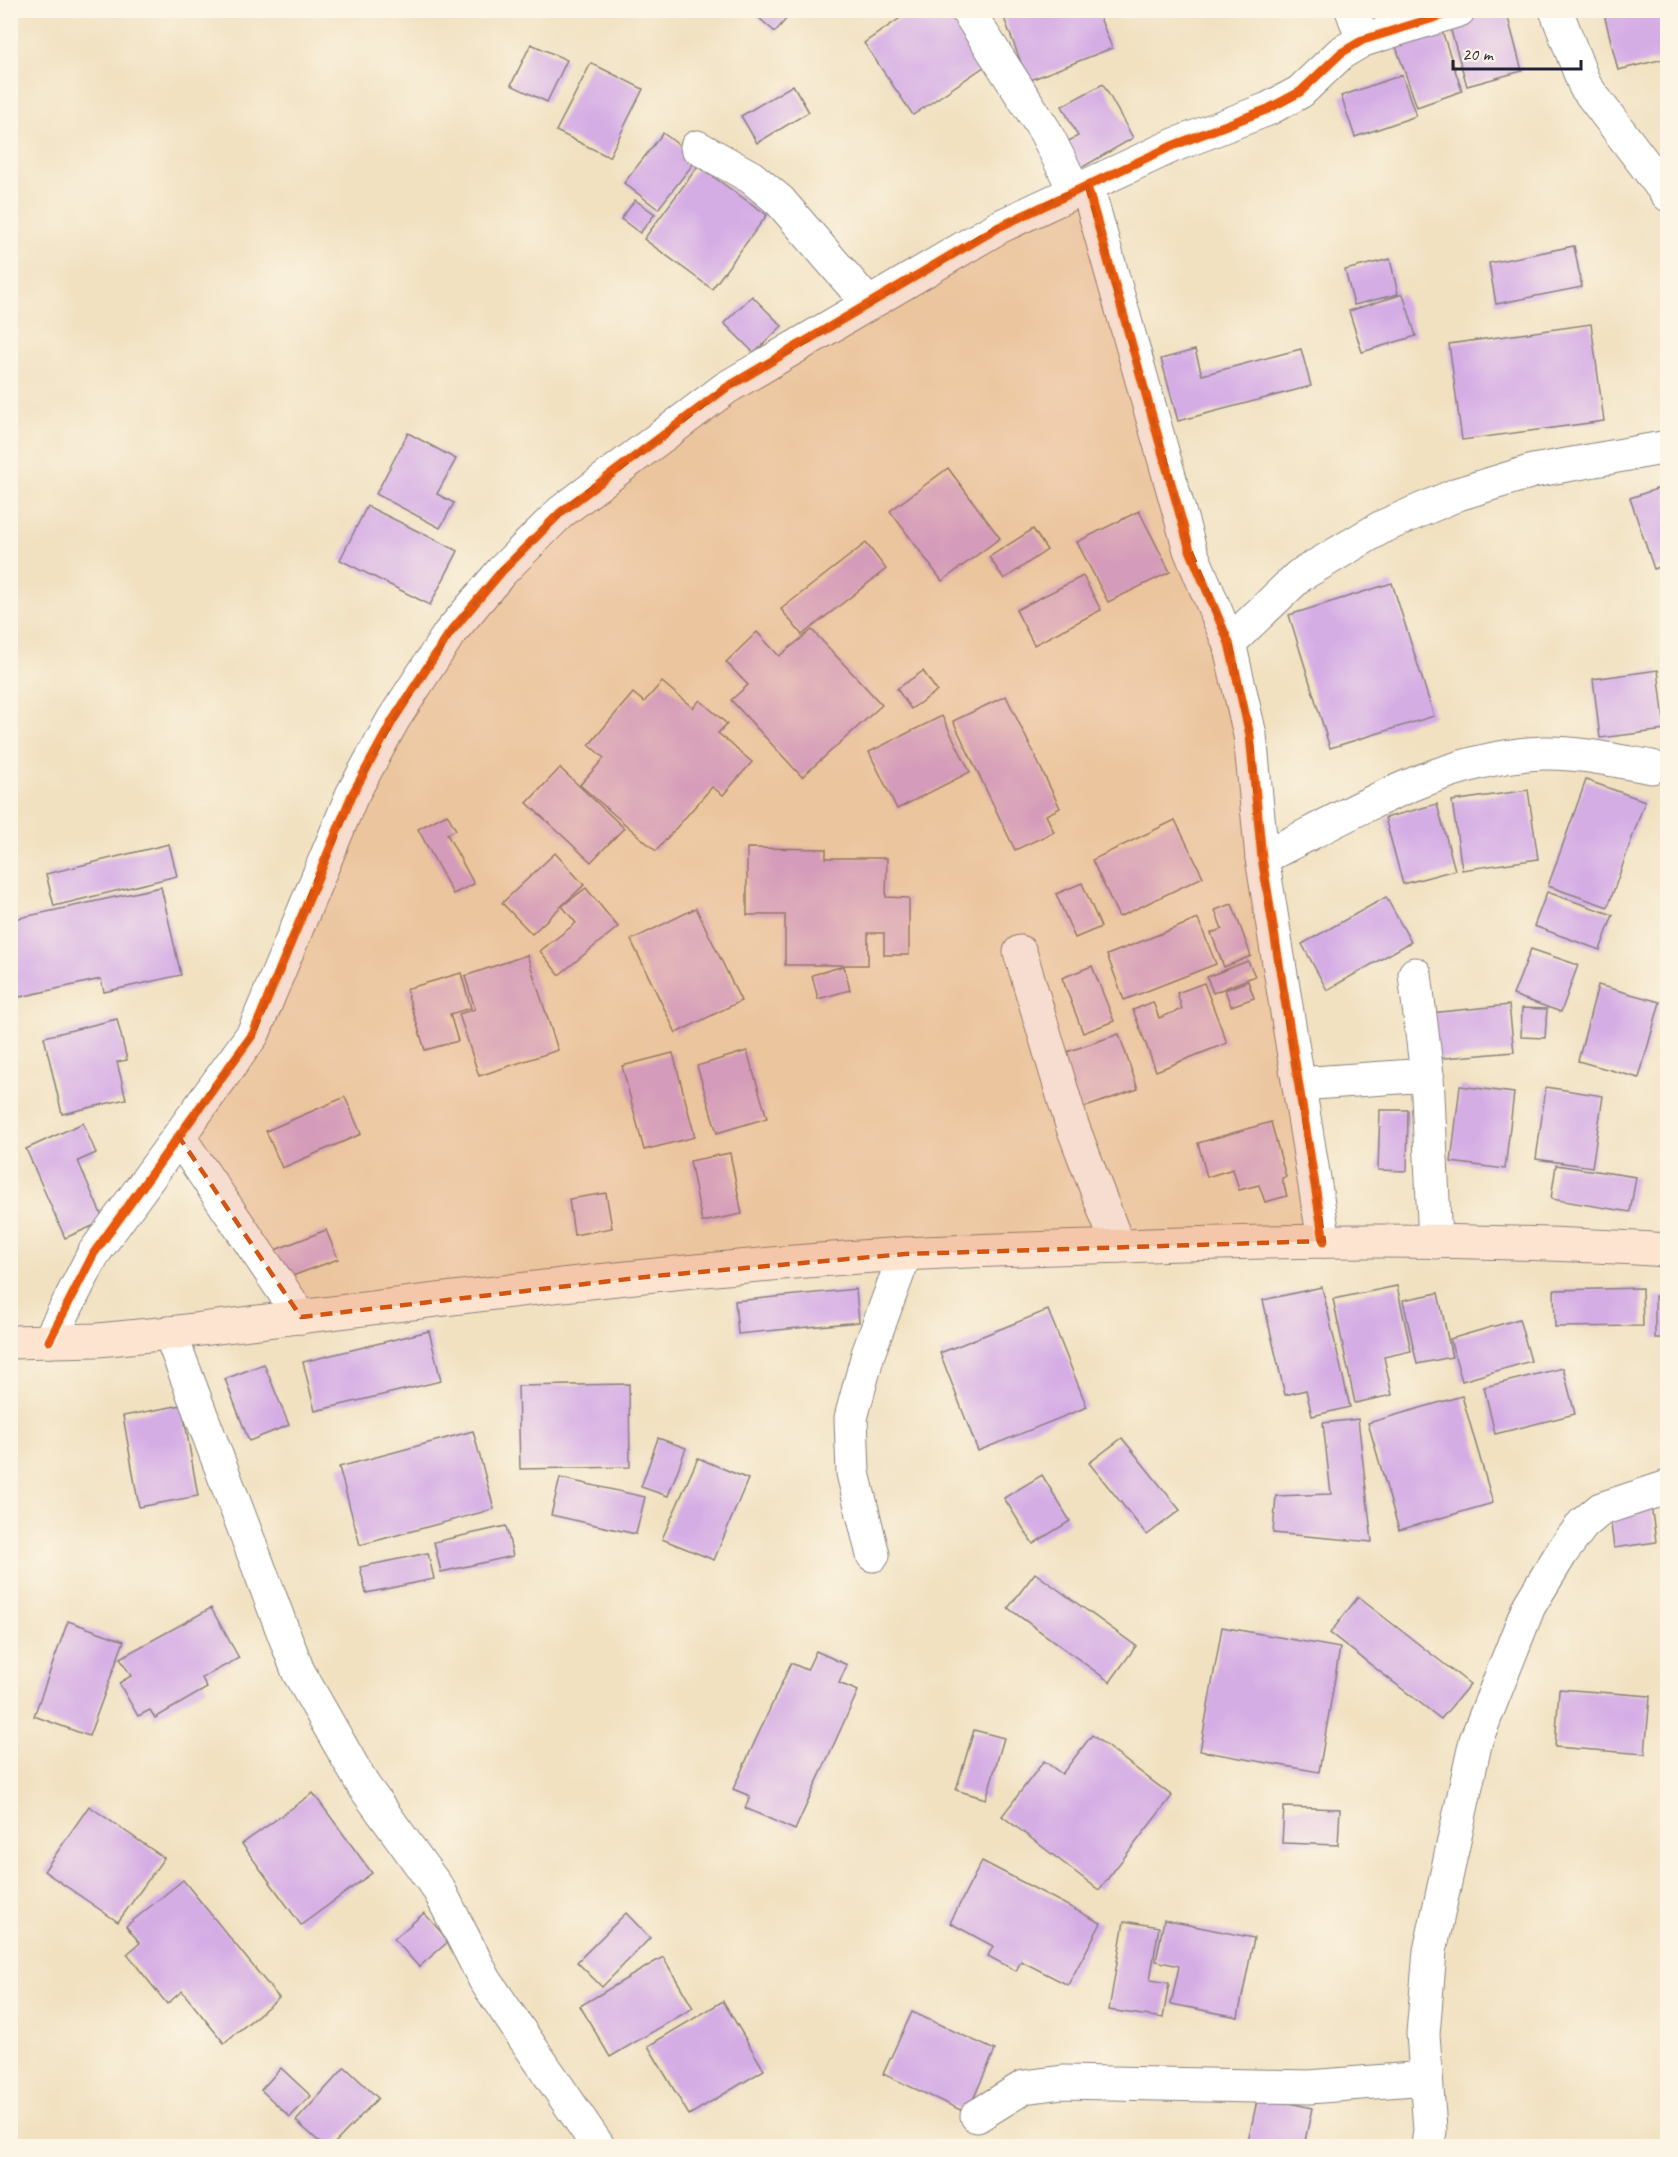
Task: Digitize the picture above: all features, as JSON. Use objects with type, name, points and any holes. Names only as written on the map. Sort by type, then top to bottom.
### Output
[{"type":"main road","points":[[10,1342],[98,1340],[170,1334],[654,1276],[905,1254],[1324,1241],[1591,1245],[1668,1250]]},
{"type":"street","points":[[967,10],[1081,188],[1190,550],[1229,643],[1250,735],[1262,858],[1324,1241]]},
{"type":"street","points":[[49,1341],[94,1253],[253,1034],[352,795],[393,720],[449,634],[502,571],[561,512],[726,388],[867,302],[999,227],[1172,146],[1268,110],[1300,92],[1341,53],[1357,25],[1459,10]]},
{"type":"street","points":[[1556,10],[1585,86],[1668,195]]},
{"type":"street","points":[[697,147],[751,177],[780,201],[867,302]]},
{"type":"street","points":[[1229,643],[1299,576],[1382,527],[1458,494],[1533,471],[1668,447]]},
{"type":"street","points":[[1262,858],[1420,780],[1493,759],[1545,753],[1652,767]]},
{"type":"street","points":[[1020,952],[1072,1125],[1118,1246]]},
{"type":"street","points":[[1415,974],[1427,1076],[1435,1242]]},
{"type":"street","points":[[1299,1084],[1427,1076]]},
{"type":"street","points":[[179,1137],[301,1317]]},
{"type":"street","points":[[873,1555],[853,1473],[851,1418],[868,1354],[905,1254]]},
{"type":"street","points":[[170,1334],[298,1671],[363,1785],[439,1890],[485,1980],[598,2146]]},
{"type":"street","points":[[1428,2146],[1430,2130],[1423,2034],[1430,1951],[1476,1740],[1529,1606],[1562,1552],[1583,1524],[1601,1509],[1668,1487]]},
{"type":"street","points":[[977,2116],[1024,2087],[1063,2082],[1309,2086],[1426,2078]]},
{"type":"highlighted area","points":[[1087,186],[1190,550],[1229,643],[1250,735],[1262,858],[1324,1241],[905,1254],[654,1276],[301,1317],[179,1137],[253,1034],[352,795],[393,720],[449,634],[502,571],[561,512],[726,388],[999,227]]},
{"type":"building","points":[[750,10],[794,10],[775,32]]},
{"type":"building","points":[[912,10],[950,10],[988,64],[913,115],[864,43]]},
{"type":"building","points":[[1001,10],[1097,10],[1112,48],[1028,81]]},
{"type":"building","points":[[1506,10],[1522,71],[1467,86],[1449,24]]},
{"type":"building","points":[[1603,10],[1668,10],[1668,58],[1618,70]]},
{"type":"building","points":[[1442,31],[1462,91],[1417,107],[1396,47]]},
{"type":"building","points":[[531,44],[567,60],[547,102],[511,85]]},
{"type":"building","points":[[591,63],[643,89],[609,157],[556,131]]},
{"type":"building","points":[[1402,75],[1416,116],[1355,137],[1341,96]]},
{"type":"building","points":[[1103,84],[1133,138],[1076,171],[1061,145],[1078,136],[1062,106]]},
{"type":"building","points":[[793,85],[809,112],[757,143],[741,116]]},
{"type":"building","points":[[1668,122],[1668,139],[1667,139],[1662,124]]},
{"type":"building","points":[[663,133],[697,159],[658,209],[624,183]]},
{"type":"building","points":[[698,166],[767,215],[712,289],[644,239]]},
{"type":"building","points":[[635,200],[655,214],[640,233],[621,219]]},
{"type":"building","points":[[1574,246],[1582,287],[1496,304],[1489,263]]},
{"type":"building","points":[[1390,259],[1398,294],[1354,305],[1345,270]]},
{"type":"building","points":[[1403,294],[1416,336],[1362,352],[1349,311]]},
{"type":"building","points":[[752,296],[782,326],[754,353],[724,323]]},
{"type":"building","points":[[1591,324],[1604,421],[1462,440],[1449,344]]},
{"type":"building","points":[[1301,349],[1311,386],[1178,421],[1161,359],[1195,350],[1202,375]]},
{"type":"building","points":[[408,433],[456,459],[437,494],[454,503],[440,528],[376,494]]},
{"type":"building","points":[[948,468],[1000,538],[942,581],[890,511]]},
{"type":"building","points":[[1668,485],[1668,564],[1654,569],[1630,498]]},
{"type":"building","points":[[367,506],[458,551],[430,605],[340,560]]},
{"type":"building","points":[[1139,511],[1170,572],[1108,602],[1077,542]]},
{"type":"building","points":[[1033,529],[1047,550],[1004,579],[989,557]]},
{"type":"building","points":[[866,543],[886,569],[802,635],[781,609]]},
{"type":"building","points":[[1083,576],[1101,610],[1034,645],[1016,610]]},
{"type":"building","points":[[1392,583],[1434,716],[1330,748],[1289,615]]},
{"type":"building","points":[[812,630],[882,705],[802,777],[731,700],[748,685],[726,662],[757,632],[779,656]]},
{"type":"building","points":[[1658,670],[1665,730],[1600,738],[1593,679]]},
{"type":"building","points":[[923,671],[937,691],[911,709],[897,689]]},
{"type":"building","points":[[662,682],[693,708],[700,700],[727,724],[718,733],[752,762],[723,795],[712,787],[656,851],[580,785],[604,758],[589,745],[633,693],[644,702]]},
{"type":"building","points":[[1006,696],[1060,808],[1046,815],[1054,832],[1015,850],[953,721]]},
{"type":"building","points":[[942,716],[970,772],[897,809],[869,752]]},
{"type":"building","points":[[560,768],[624,828],[591,862],[527,803]]},
{"type":"building","points":[[1586,780],[1645,801],[1608,907],[1548,886]]},
{"type":"building","points":[[1528,790],[1538,859],[1462,870],[1452,801]]},
{"type":"building","points":[[1437,804],[1455,870],[1403,884],[1385,818]]},
{"type":"building","points":[[447,814],[456,830],[447,834],[474,884],[453,894],[418,829]]},
{"type":"building","points":[[1175,820],[1203,877],[1119,917],[1092,860]]},
{"type":"building","points":[[169,844],[177,876],[54,906],[46,874]]},
{"type":"building","points":[[747,848],[826,849],[826,858],[887,858],[886,897],[909,898],[909,955],[884,955],[884,933],[868,933],[868,965],[785,965],[785,915],[747,915]]},
{"type":"building","points":[[555,853],[584,885],[532,934],[502,903]]},
{"type":"building","points":[[1082,883],[1101,927],[1075,938],[1056,894]]},
{"type":"building","points":[[161,887],[181,975],[104,992],[101,979],[11,999],[10,920]]},
{"type":"building","points":[[586,888],[618,927],[559,975],[540,951],[576,923],[562,906]]},
{"type":"building","points":[[1547,892],[1613,915],[1600,950],[1534,926]]},
{"type":"building","points":[[1386,897],[1411,942],[1327,990],[1302,944]]},
{"type":"building","points":[[1232,904],[1251,956],[1224,967],[1211,933],[1222,929],[1215,910]]},
{"type":"building","points":[[696,908],[741,1001],[676,1033],[631,940]]},
{"type":"building","points":[[1198,919],[1216,964],[1124,1000],[1107,955]]},
{"type":"building","points":[[1531,949],[1578,965],[1561,1012],[1513,995]]},
{"type":"building","points":[[527,955],[558,1050],[479,1076],[459,1014],[475,1009],[465,976]]},
{"type":"building","points":[[1248,961],[1255,976],[1213,993],[1207,977]]},
{"type":"building","points":[[844,966],[850,990],[818,999],[812,975]]},
{"type":"building","points":[[1092,966],[1114,1021],[1083,1033],[1062,978]]},
{"type":"building","points":[[461,973],[471,1008],[450,1014],[458,1041],[425,1050],[406,989]]},
{"type":"building","points":[[1248,981],[1254,998],[1231,1006],[1225,990]]},
{"type":"building","points":[[1204,983],[1227,1043],[1156,1071],[1133,1010],[1153,1002],[1159,1018],[1182,1009],[1177,993]]},
{"type":"building","points":[[1598,985],[1660,1002],[1639,1078],[1578,1061]]},
{"type":"building","points":[[1509,1005],[1514,1052],[1434,1059],[1430,1013]]},
{"type":"building","points":[[1522,1008],[1547,1009],[1545,1038],[1521,1037]]},
{"type":"building","points":[[117,1019],[127,1060],[117,1062],[126,1099],[62,1114],[44,1037]]},
{"type":"building","points":[[1119,1034],[1138,1089],[1077,1110],[1058,1055]]},
{"type":"building","points":[[747,1051],[767,1118],[717,1133],[697,1066]]},
{"type":"building","points":[[673,1053],[695,1137],[644,1150],[622,1066]]},
{"type":"building","points":[[1460,1086],[1514,1093],[1505,1169],[1451,1162]]},
{"type":"building","points":[[1546,1087],[1603,1096],[1592,1167],[1536,1159]]},
{"type":"building","points":[[345,1097],[361,1134],[282,1168],[266,1131]]},
{"type":"building","points":[[1380,1110],[1408,1110],[1407,1171],[1378,1170]]},
{"type":"building","points":[[1271,1122],[1286,1177],[1282,1178],[1287,1196],[1265,1202],[1259,1185],[1239,1190],[1233,1169],[1207,1177],[1198,1143]]},
{"type":"building","points":[[83,1123],[96,1153],[78,1161],[104,1221],[65,1238],[26,1149]]},
{"type":"building","points":[[730,1153],[742,1214],[702,1222],[690,1161]]},
{"type":"building","points":[[1556,1165],[1636,1177],[1630,1212],[1551,1199]]},
{"type":"building","points":[[606,1193],[612,1228],[574,1235],[569,1199]]},
{"type":"building","points":[[326,1230],[338,1259],[287,1278],[275,1250]]},
{"type":"building","points":[[1397,1286],[1411,1351],[1384,1357],[1392,1395],[1355,1403],[1333,1299]]},
{"type":"building","points":[[1322,1287],[1350,1407],[1312,1416],[1306,1390],[1285,1395],[1263,1300]]},
{"type":"building","points":[[1642,1288],[1643,1326],[1555,1327],[1554,1290]]},
{"type":"building","points":[[856,1289],[859,1322],[738,1334],[735,1301]]},
{"type":"building","points":[[1438,1293],[1452,1357],[1417,1364],[1403,1300]]},
{"type":"building","points":[[1655,1296],[1668,1296],[1668,1338],[1655,1338]]},
{"type":"building","points":[[1048,1310],[1087,1407],[978,1451],[940,1353]]},
{"type":"building","points":[[1519,1319],[1531,1361],[1462,1381],[1450,1339]]},
{"type":"building","points":[[429,1331],[441,1381],[315,1411],[303,1362]]},
{"type":"building","points":[[264,1364],[289,1425],[249,1441],[225,1379]]},
{"type":"building","points":[[1563,1368],[1575,1414],[1495,1434],[1484,1387]]},
{"type":"building","points":[[629,1384],[630,1467],[520,1469],[518,1386]]},
{"type":"building","points":[[1462,1396],[1493,1503],[1399,1530],[1368,1423]]},
{"type":"building","points":[[182,1405],[198,1496],[139,1507],[123,1416]]},
{"type":"building","points":[[1358,1419],[1372,1542],[1273,1533],[1276,1496],[1331,1494],[1323,1423]]},
{"type":"building","points":[[473,1431],[494,1509],[360,1545],[339,1467]]},
{"type":"building","points":[[658,1438],[686,1448],[668,1496],[641,1487]]},
{"type":"building","points":[[1122,1438],[1180,1510],[1147,1535],[1089,1463]]},
{"type":"building","points":[[698,1458],[748,1479],[714,1560],[662,1539]]},
{"type":"building","points":[[1042,1475],[1070,1521],[1033,1544],[1004,1498]]},
{"type":"building","points":[[560,1478],[645,1497],[636,1534],[551,1515]]},
{"type":"building","points":[[1651,1504],[1656,1542],[1614,1548],[1609,1509]]},
{"type":"building","points":[[506,1526],[513,1556],[441,1572],[434,1542]]},
{"type":"building","points":[[428,1553],[434,1579],[366,1593],[360,1567]]},
{"type":"building","points":[[1035,1573],[1136,1646],[1110,1682],[1008,1608]]},
{"type":"building","points":[[1358,1597],[1470,1684],[1441,1719],[1330,1633]]},
{"type":"building","points":[[211,1608],[239,1658],[202,1678],[207,1688],[155,1718],[150,1710],[138,1716],[119,1683],[131,1676],[120,1658]]},
{"type":"building","points":[[68,1621],[124,1641],[89,1736],[34,1716]]},
{"type":"building","points":[[1222,1627],[1340,1648],[1319,1772],[1200,1751]]},
{"type":"building","points":[[816,1651],[847,1665],[839,1683],[858,1691],[795,1830],[745,1808],[750,1796],[733,1789],[791,1663],[807,1670]]},
{"type":"building","points":[[1559,1689],[1650,1696],[1645,1754],[1555,1747]]},
{"type":"building","points":[[974,1730],[1004,1738],[986,1799],[956,1790]]},
{"type":"building","points":[[1092,1735],[1172,1796],[1099,1890],[1002,1816],[1044,1761],[1062,1774]]},
{"type":"building","points":[[313,1793],[372,1873],[301,1925],[242,1844]]},
{"type":"building","points":[[89,1806],[164,1858],[118,1922],[44,1871]]},
{"type":"building","points":[[1284,1807],[1340,1809],[1338,1845],[1282,1843]]},
{"type":"building","points":[[982,1861],[1101,1923],[1068,1985],[1021,1961],[1016,1971],[988,1956],[993,1946],[950,1923]]},
{"type":"building","points":[[183,1880],[279,1998],[224,2043],[182,1991],[167,2004],[127,1954],[140,1943],[126,1926]]},
{"type":"building","points":[[424,1913],[449,1941],[419,1967],[394,1939]]},
{"type":"building","points":[[626,1913],[650,1938],[602,1987],[577,1962]]},
{"type":"building","points":[[1164,1920],[1254,1938],[1238,2017],[1171,2004],[1179,1966],[1156,1961]]},
{"type":"building","points":[[1124,1921],[1159,1927],[1150,1980],[1169,1983],[1163,2018],[1109,2010]]},
{"type":"building","points":[[663,1957],[693,2008],[610,2057],[580,2006]]},
{"type":"building","points":[[723,2001],[764,2070],[689,2115],[648,2046]]},
{"type":"building","points":[[912,2012],[995,2050],[967,2113],[883,2074]]},
{"type":"building","points":[[345,2067],[378,2098],[332,2146],[324,2146],[296,2121]]},
{"type":"building","points":[[281,2068],[311,2096],[290,2117],[261,2090]]},
{"type":"building","points":[[1258,2096],[1312,2108],[1304,2146],[1247,2146]]},
{"type":"cycle path","points":[[49,1341],[94,1253],[253,1034],[352,795],[393,720],[449,634],[502,571],[561,512],[726,388],[999,227],[1172,146],[1268,109],[1300,92],[1341,53],[1363,40],[1459,10]]},
{"type":"cycle path","points":[[1087,186],[1190,550],[1229,643],[1250,735],[1262,858],[1324,1241]]}]
